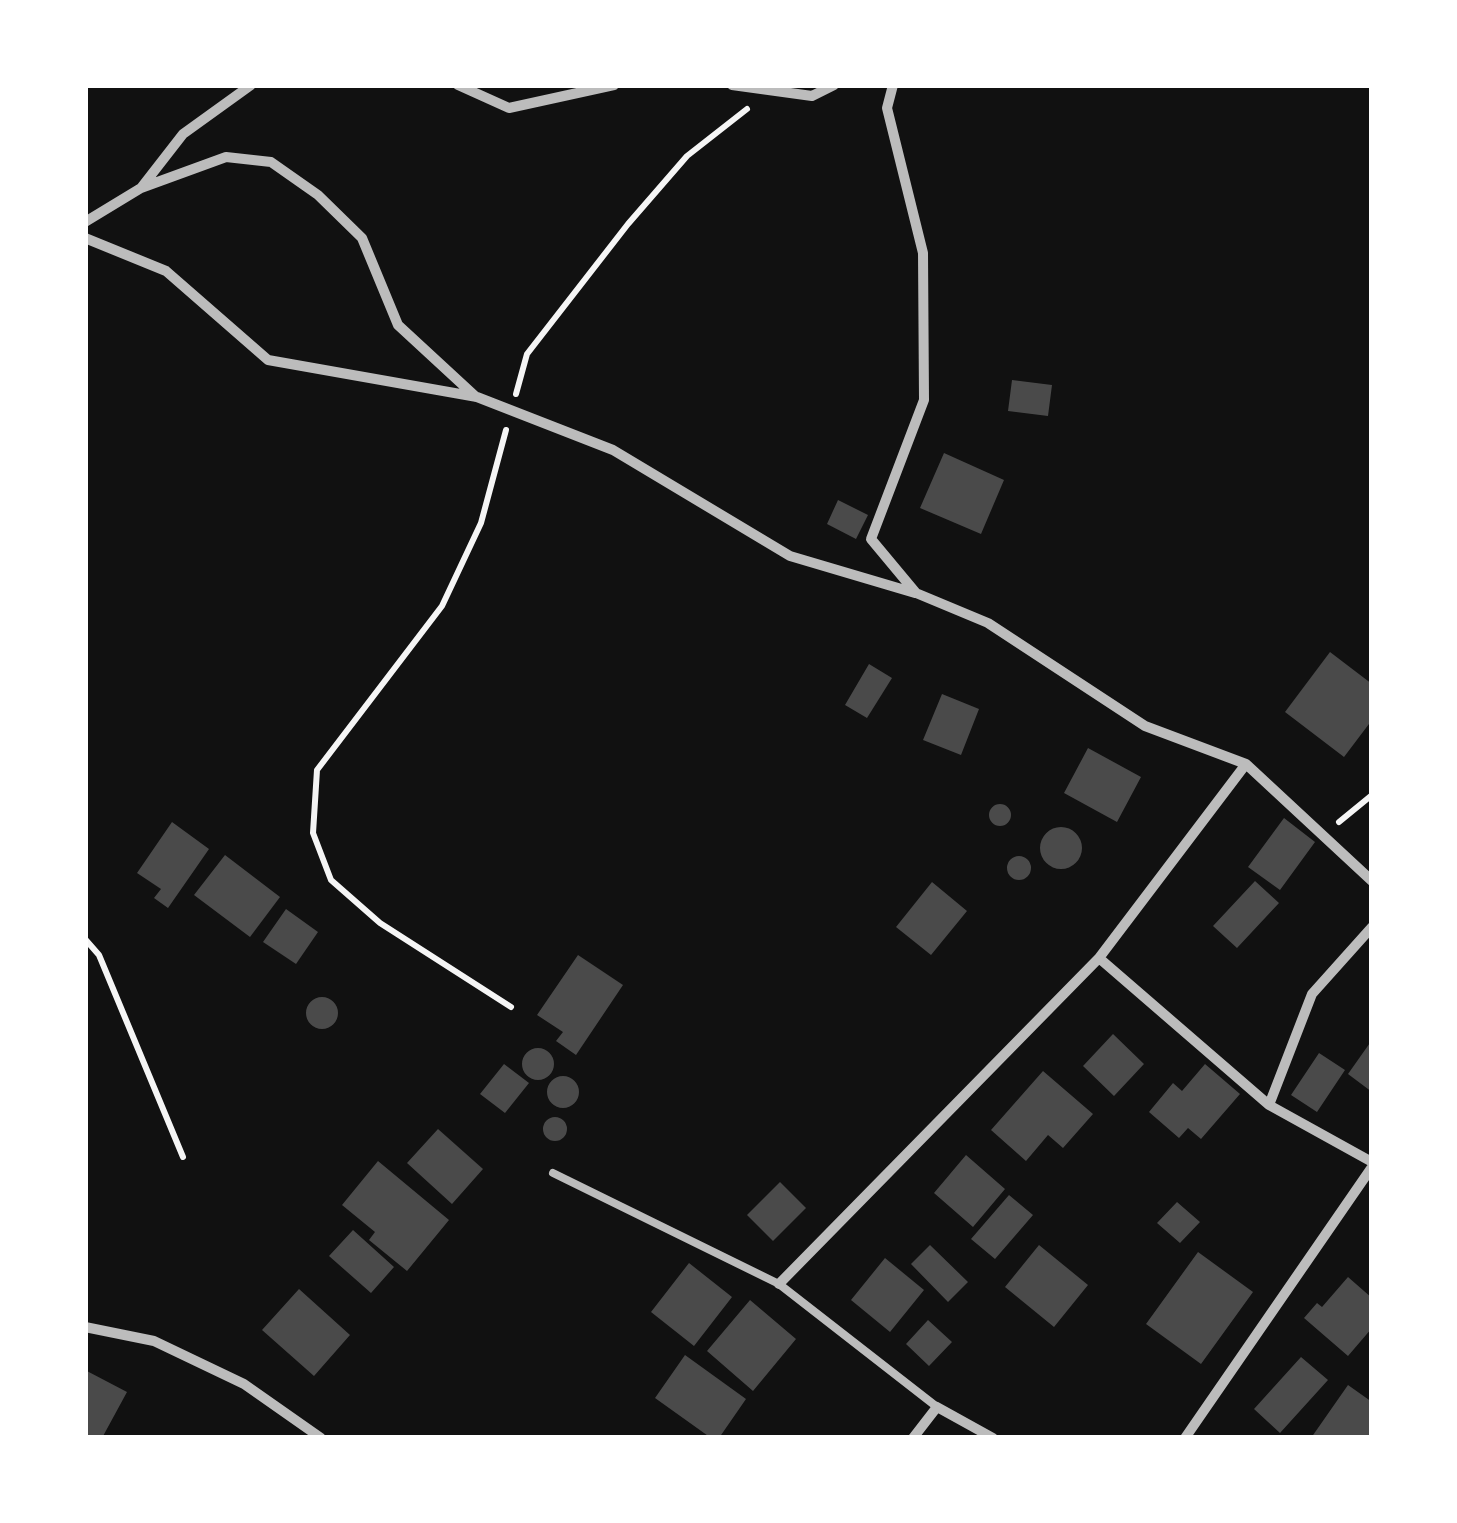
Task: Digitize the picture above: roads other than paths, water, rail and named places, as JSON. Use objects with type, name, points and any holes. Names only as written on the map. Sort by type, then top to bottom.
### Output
[{"type":"street","points":[[141,188],[183,134],[251,85]]},
{"type":"street","points":[[458,85],[509,108],[614,85]]},
{"type":"street","points":[[732,85],[812,96],[834,85]]},
{"type":"street","points":[[894,85],[887,108],[923,253],[924,400],[871,539],[916,593]]},
{"type":"street","points":[[85,222],[141,188],[226,158],[271,162],[318,195],[362,238],[398,325],[477,398]]},
{"type":"street","points":[[85,238],[166,272],[268,360],[477,398],[512,410],[613,450],[790,556],[916,593],[988,623],[1146,726],[1246,764],[1372,881]]},
{"type":"street","points":[[779,1284],[1099,958],[1246,764]]},
{"type":"street","points":[[1269,1106],[1312,994],[1372,927]]},
{"type":"street","points":[[1099,958],[1269,1106],[1372,1164],[1185,1438]]},
{"type":"street","points":[[85,1326],[154,1341],[244,1384],[322,1438]]},
{"type":"street","points":[[913,1438],[937,1407],[993,1438]]},
{"type":"lane","points":[[553,1173],[779,1284],[937,1407]]}]
